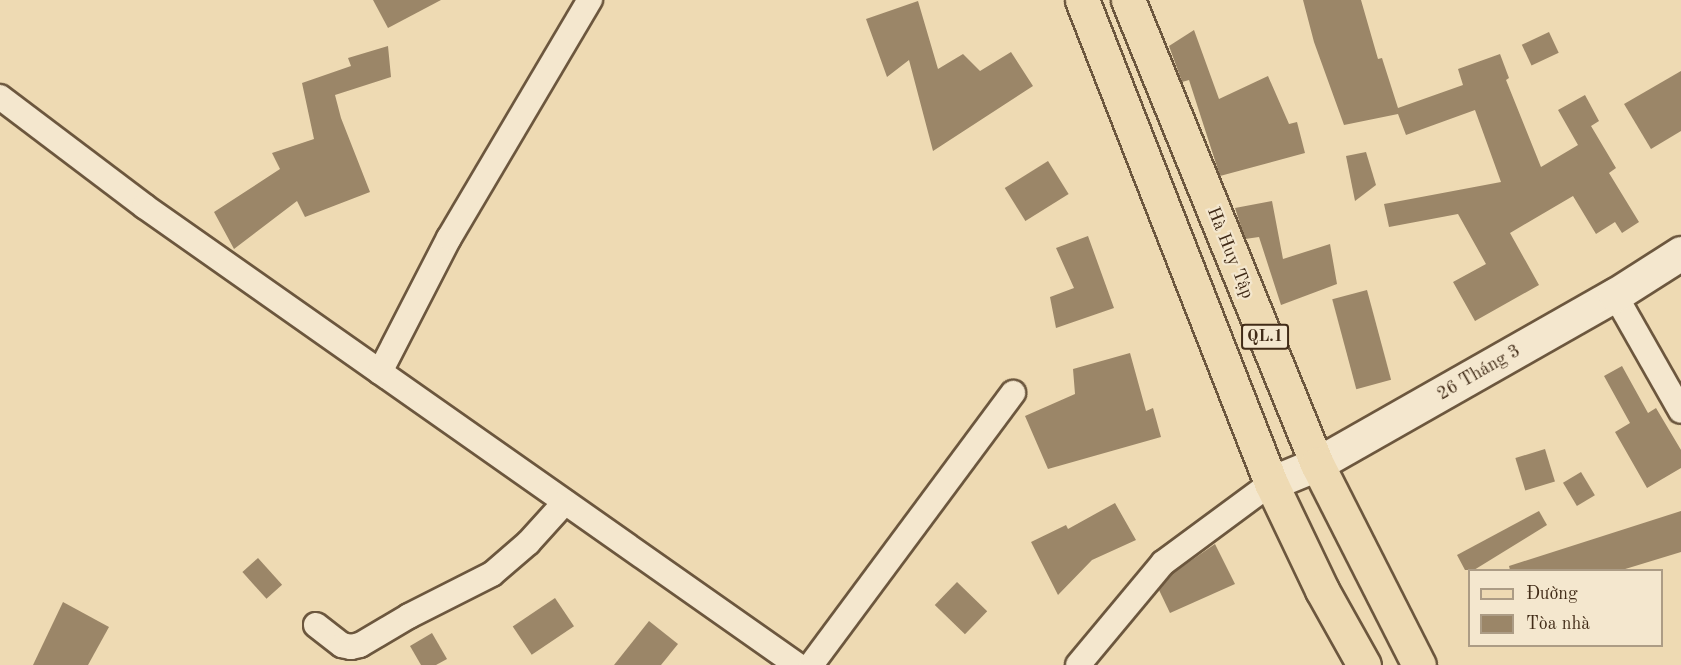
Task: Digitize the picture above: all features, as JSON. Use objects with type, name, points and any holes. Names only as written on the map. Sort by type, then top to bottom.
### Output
[{"type":"main road","name":"QL.1","points":[[1082,0],[1271,483],[1322,590],[1364,665]]},
{"type":"main road","name":"Hà Huy Tập","points":[[1128,0],[1317,464],[1419,665]]},
{"type":"street","points":[[380,372],[455,228],[590,0]]},
{"type":"street","points":[[0,97],[144,206],[797,665]]},
{"type":"street","name":"26 Tháng 3","points":[[1271,483],[1317,464],[1615,295],[1681,253]]},
{"type":"street","points":[[1615,295],[1681,411]]},
{"type":"street","points":[[811,665],[1013,393]]},
{"type":"street","points":[[1078,665],[1163,563],[1214,522],[1271,483]]},
{"type":"street","points":[[316,624],[342,645],[351,647],[360,645],[409,616],[492,574],[528,543],[565,502]]},
{"type":"building","points":[[373,0],[441,0],[388,28]]},
{"type":"building","points":[[1303,0],[1361,0],[1378,59],[1382,58],[1398,108],[1463,85],[1458,69],[1500,54],[1509,78],[1506,80],[1541,167],[1578,145],[1558,110],[1585,95],[1599,121],[1591,126],[1616,168],[1609,173],[1639,222],[1622,233],[1615,222],[1596,234],[1573,196],[1510,233],[1539,285],[1475,321],[1453,282],[1486,264],[1458,214],[1389,227],[1384,204],[1501,182],[1475,110],[1406,135],[1398,114],[1344,125],[1314,42]]},
{"type":"building","points":[[918,1],[938,69],[963,54],[980,71],[1011,52],[1033,86],[933,151],[909,60],[887,77],[866,19]]},
{"type":"building","points":[[1194,30],[1219,99],[1268,76],[1289,124],[1297,122],[1305,153],[1220,176],[1189,80],[1182,82],[1169,46]]},
{"type":"building","points":[[1549,32],[1559,53],[1532,66],[1522,45]]},
{"type":"building","points":[[388,46],[391,77],[335,95],[341,118],[370,192],[305,217],[297,201],[234,249],[214,212],[280,169],[272,153],[314,139],[302,83],[351,66],[348,58]]},
{"type":"building","points":[[1681,71],[1681,131],[1651,149],[1624,104]]},
{"type":"building","points":[[1366,152],[1376,185],[1355,201],[1346,156]]},
{"type":"building","points":[[1048,161],[1069,194],[1025,221],[1005,188]]},
{"type":"building","points":[[1272,201],[1283,259],[1330,244],[1337,284],[1281,305],[1259,237],[1245,239],[1235,208]]},
{"type":"building","points":[[1088,236],[1114,308],[1056,328],[1050,297],[1074,288],[1056,248]]},
{"type":"building","points":[[1367,290],[1391,380],[1356,389],[1332,299]]},
{"type":"building","points":[[1130,353],[1146,411],[1153,408],[1161,437],[1048,469],[1025,416],[1075,394],[1073,369]]},
{"type":"building","points":[[1622,366],[1648,413],[1656,408],[1681,450],[1681,468],[1647,488],[1615,432],[1630,423],[1604,376]]},
{"type":"building","points":[[1545,449],[1555,482],[1525,491],[1515,458]]},
{"type":"building","points":[[1581,472],[1595,495],[1577,506],[1563,483]]},
{"type":"building","points":[[1115,503],[1136,540],[1092,560],[1058,595],[1031,542],[1066,525],[1068,529]]},
{"type":"building","points":[[1539,511],[1547,525],[1476,569],[1465,570],[1457,555]]},
{"type":"building","points":[[1681,511],[1681,552],[1625,569],[1510,569],[1509,566]]},
{"type":"building","points":[[1215,544],[1235,584],[1170,613],[1159,590],[1173,573]]},
{"type":"building","points":[[258,558],[282,585],[266,599],[242,572]]},
{"type":"building","points":[[957,582],[987,611],[965,634],[935,605]]},
{"type":"building","points":[[555,598],[574,626],[532,655],[513,627]]},
{"type":"building","points":[[63,602],[109,627],[88,665],[33,665]]},
{"type":"building","points":[[649,621],[678,644],[661,665],[614,665]]},
{"type":"building","points":[[432,633],[447,659],[436,665],[421,665],[410,646]]}]
